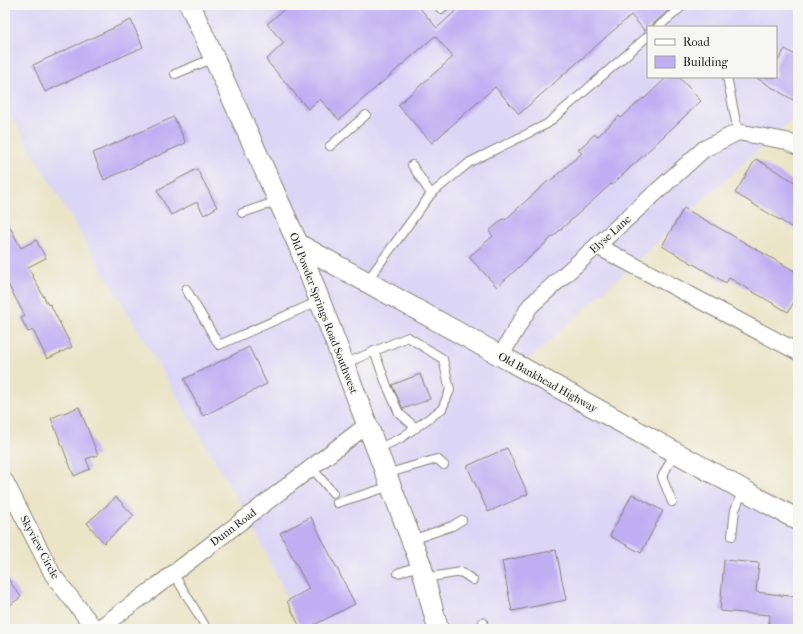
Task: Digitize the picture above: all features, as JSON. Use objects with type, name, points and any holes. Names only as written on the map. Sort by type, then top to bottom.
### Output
[{"type":"street","name":"Old Powder Springs Road Southwest","points":[[190,5],[298,244],[412,540],[423,572],[438,629]]},
{"type":"street","points":[[738,132],[786,141],[798,148]]},
{"type":"street","name":"Elyse Lane","points":[[501,355],[530,306],[704,149],[738,132]]},
{"type":"street","name":"Old Bankhead Highway","points":[[298,244],[798,520]]},
{"type":"street","points":[[596,246],[798,352]]},
{"type":"street","name":"Dunn Road","points":[[98,629],[367,425]]},
{"type":"street","name":"Skyview Circle","points":[[5,481],[53,575],[95,629]]},
{"type":"lane","points":[[437,5],[441,10],[446,5]]},
{"type":"lane","points":[[659,26],[684,5]]},
{"type":"lane","points":[[367,281],[431,194],[470,162],[547,124],[647,37]]},
{"type":"lane","points":[[174,74],[214,58]]},
{"type":"lane","points":[[727,78],[738,132]]},
{"type":"lane","points":[[330,146],[366,115]]},
{"type":"lane","points":[[412,165],[431,194]]},
{"type":"lane","points":[[242,213],[279,201]]},
{"type":"lane","points":[[186,289],[219,345],[320,300]]},
{"type":"lane","points":[[344,364],[408,337],[443,359],[450,390],[442,409],[401,438],[377,449]]},
{"type":"lane","points":[[374,351],[399,413],[416,428]]},
{"type":"lane","points":[[672,502],[662,477],[675,452]]},
{"type":"lane","points":[[337,503],[437,459],[444,465]]},
{"type":"lane","points":[[312,468],[333,493]]},
{"type":"lane","points":[[732,536],[735,510],[743,490]]},
{"type":"lane","points":[[412,540],[452,526],[462,520]]},
{"type":"lane","points":[[398,573],[461,572],[473,580]]},
{"type":"lane","points":[[173,573],[206,629]]},
{"type":"shaded area","points":[[5,5],[798,5],[798,114],[525,363],[798,513],[798,629],[303,629],[249,518],[5,106]]},
{"type":"building","points":[[289,5],[417,5],[437,28],[462,5],[675,5],[651,26],[647,26],[645,31],[631,15],[519,114],[495,87],[432,143],[398,105],[453,57],[435,36],[339,120],[320,99],[308,109],[266,60],[284,43],[267,24]]},
{"type":"building","points":[[131,20],[143,47],[45,92],[33,65]]},
{"type":"building","points":[[785,49],[798,57],[798,103],[757,78],[777,78],[777,62]]},
{"type":"building","points":[[666,78],[680,78],[701,101],[612,185],[611,184],[497,287],[469,257],[493,236],[489,231],[503,219],[505,220],[549,180],[550,181],[582,153],[578,150],[595,134],[598,136],[619,116],[621,118],[643,98],[644,99]]},
{"type":"building","points":[[174,117],[186,143],[104,180],[93,153]]},
{"type":"building","points":[[756,159],[798,184],[798,231],[735,193]]},
{"type":"building","points":[[197,169],[217,207],[204,215],[197,202],[171,215],[157,190]]},
{"type":"building","points":[[684,208],[798,273],[798,295],[788,312],[729,278],[726,283],[662,246]]},
{"type":"building","points":[[5,218],[21,248],[36,240],[46,258],[28,267],[48,305],[50,304],[72,347],[47,359],[33,330],[28,332],[21,318],[25,316],[5,279]]},
{"type":"building","points":[[249,347],[267,384],[203,416],[184,379]]},
{"type":"building","points":[[420,374],[430,399],[403,409],[392,385]]},
{"type":"building","points":[[79,407],[98,455],[86,459],[90,469],[74,476],[51,418]]},
{"type":"building","points":[[507,448],[528,494],[488,512],[467,466]]},
{"type":"building","points":[[632,494],[663,511],[641,553],[610,536]]},
{"type":"building","points":[[116,497],[134,516],[104,543],[87,523]]},
{"type":"building","points":[[311,517],[355,604],[306,629],[301,629],[287,601],[309,589],[280,533]]},
{"type":"building","points":[[556,550],[566,600],[512,611],[502,561]]},
{"type":"building","points":[[724,560],[759,563],[756,592],[798,597],[798,629],[768,629],[770,615],[720,611]]},
{"type":"building","points":[[5,575],[21,597],[5,609]]}]
